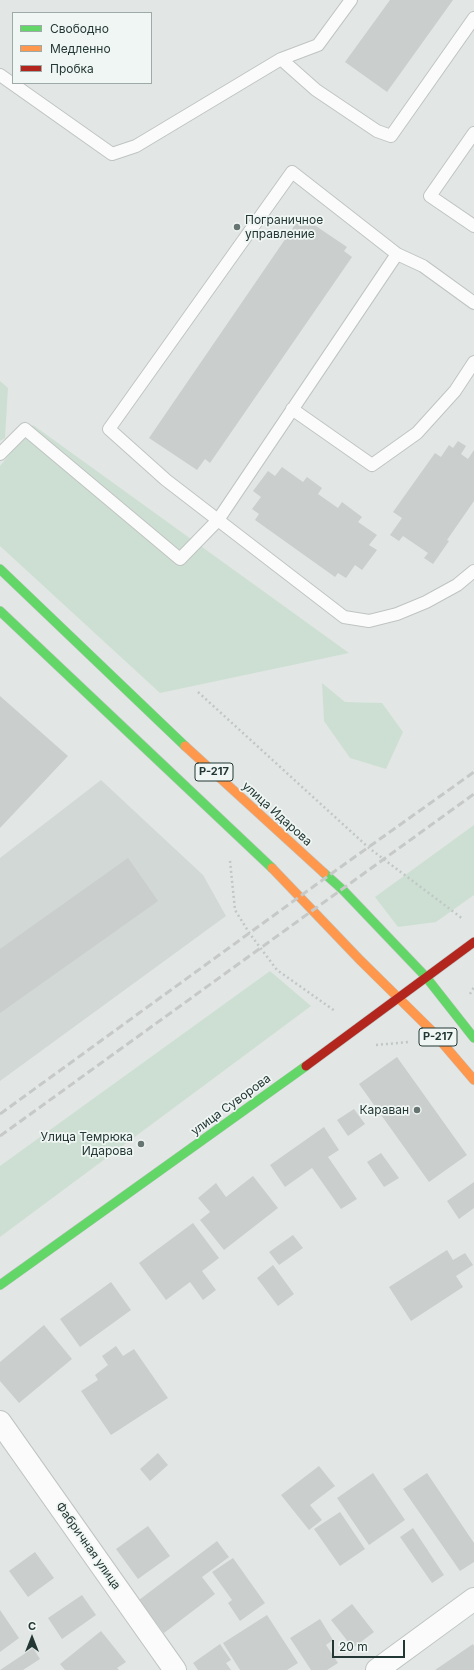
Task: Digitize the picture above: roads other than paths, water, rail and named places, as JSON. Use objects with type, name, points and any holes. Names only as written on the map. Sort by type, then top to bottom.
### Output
[{"type":"main road","name":"улица Идарова","points":[[0,569],[192,752],[328,876],[426,977],[474,1038]]},
{"type":"main road","name":"Р-217","points":[[0,611],[270,866],[433,1032],[474,1080]]},
{"type":"main road","name":"улица Суворова","points":[[0,1285],[346,1037],[474,942]]},
{"type":"street","name":"Фабричная улица","points":[[0,1422],[175,1670]]},
{"type":"street","points":[[377,1670],[474,1599]]},
{"type":"lane","points":[[13,84],[112,154],[136,146],[281,60],[318,45],[351,0]]},
{"type":"lane","points":[[281,60],[316,90],[377,130],[391,136],[474,18]]},
{"type":"lane","points":[[0,75],[12,83]]},
{"type":"lane","points":[[474,133],[430,196],[474,226]]},
{"type":"lane","points":[[474,303],[423,266],[397,254],[292,172],[109,429],[166,480],[344,617],[369,621],[397,614],[426,602],[457,585],[474,571]]},
{"type":"lane","points":[[0,454],[25,429],[180,559],[218,520],[397,254]]},
{"type":"lane","points":[[292,409],[372,465],[417,432],[455,391],[474,362]]},
{"type":"railway","points":[[0,1114],[474,772]]},
{"type":"railway","points":[[0,1136],[474,794]]},
{"type":"place","name":"Пограничное управление","points":[[237,227]]},
{"type":"place","name":"Караван","points":[[417,1110]]},
{"type":"place","name":"Улица Темрюка Идарова","points":[[141,1144]]}]
